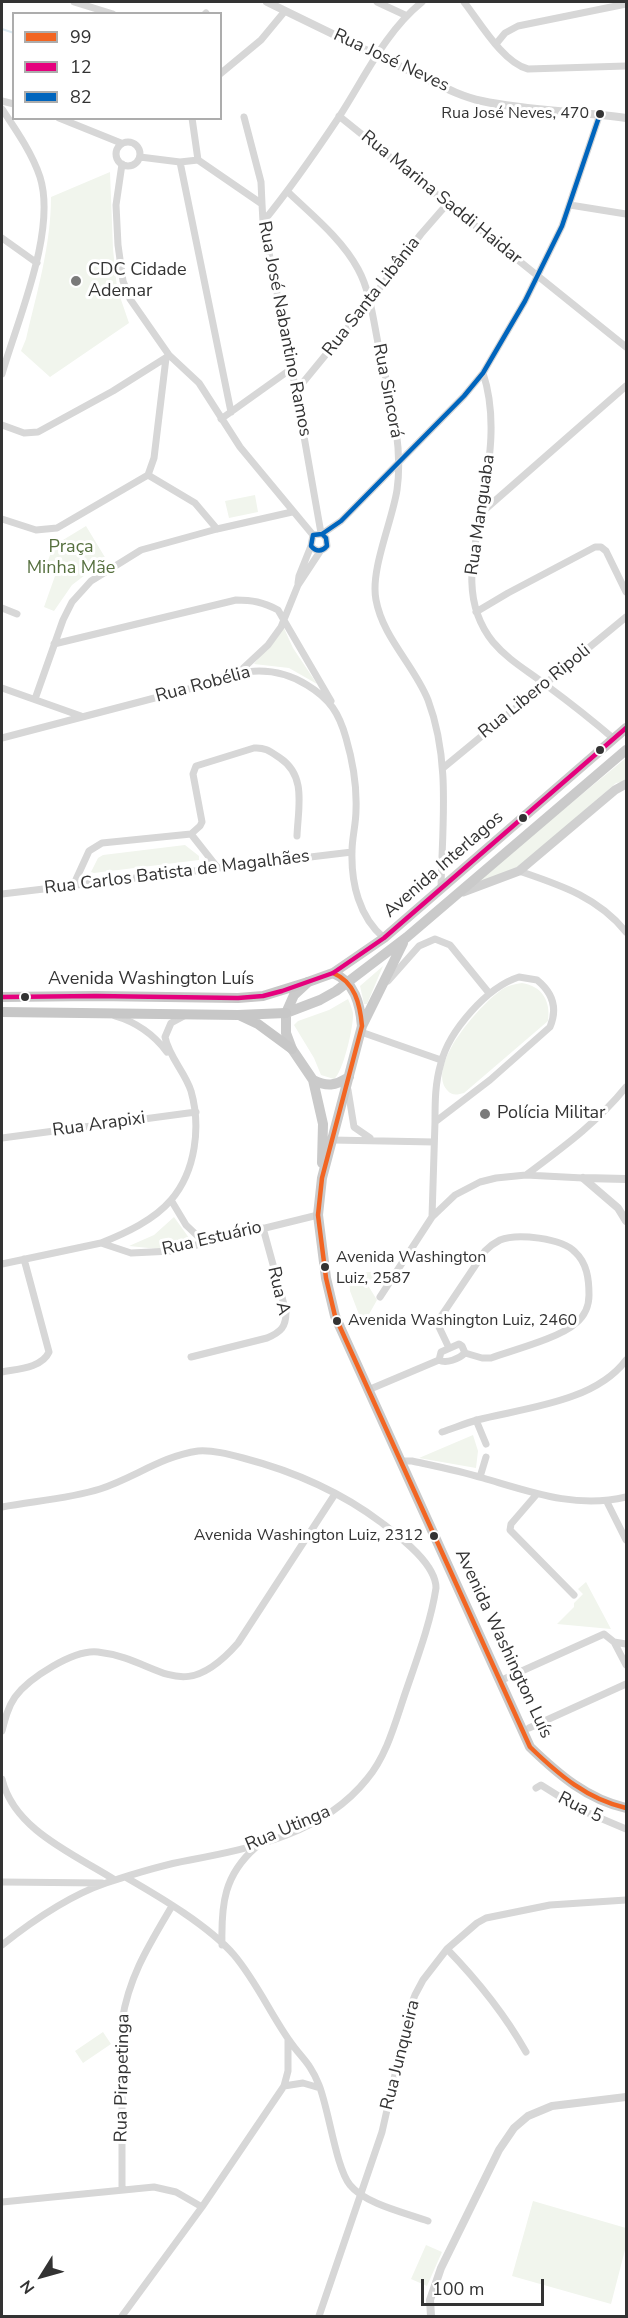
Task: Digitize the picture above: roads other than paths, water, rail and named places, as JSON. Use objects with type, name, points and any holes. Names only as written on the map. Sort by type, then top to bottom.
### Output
[{"type":"highway","name":"Avenida Washington Luís","points":[[2,997],[238,998],[263,996],[308,982]]},
{"type":"highway","name":"Avenida Washington Luís","points":[[2,1012],[238,1015]]},
{"type":"highway","name":"Avenida Interlagos","points":[[238,1015],[286,1012]]},
{"type":"highway","points":[[238,1015],[258,1024],[292,1048]]},
{"type":"main road","name":"Avenida Interlagos","points":[[333,973],[384,938],[441,891],[627,728]]},
{"type":"main road","name":"Avenida Interlagos","points":[[286,1012],[320,1000],[348,982],[407,937],[627,750]]},
{"type":"main road","points":[[453,896],[519,871],[615,790],[627,784]]},
{"type":"main road","points":[[362,1029],[397,951],[407,937]]},
{"type":"main road","points":[[333,973],[348,982]]},
{"type":"main road","name":"Avenida Washington Luís","points":[[308,982],[333,973]]},
{"type":"main road","points":[[292,1048],[286,1033],[286,1012],[294,995],[308,982]]},
{"type":"main road","name":"Avenida Washington Luís","points":[[322,1178],[362,1029],[359,1004],[348,982]]},
{"type":"main road","name":"Avenida Washington Luís","points":[[292,1048],[313,1080],[323,1124],[322,1178],[318,1215],[331,1302],[343,1336],[530,1747],[565,1779],[586,1793],[612,1805],[627,1808]]},
{"type":"main road","points":[[313,1080],[321,1084],[334,1085],[348,1080]]},
{"type":"street","points":[[74,2],[106,12]]},
{"type":"street","name":"Rua José Neves","points":[[267,2],[376,56],[481,101],[627,118]]},
{"type":"street","points":[[377,2],[405,15]]},
{"type":"street","points":[[263,222],[288,192],[405,15],[422,2]]},
{"type":"street","points":[[464,2],[513,62],[528,69],[627,66]]},
{"type":"street","points":[[496,44],[505,33],[518,26],[627,4]]},
{"type":"street","points":[[222,72],[261,40],[285,11]]},
{"type":"street","points":[[2,109],[30,155],[40,178],[43,198],[43,225],[37,263],[2,374]]},
{"type":"street","points":[[237,674],[268,645],[284,621],[298,585],[321,550],[327,546],[327,542],[341,521],[464,396],[483,373],[538,276],[570,205],[600,114]]},
{"type":"street","points":[[244,117],[261,182],[262,204]]},
{"type":"street","name":"Rua Marina Saddi Haidar","points":[[339,117],[627,347]]},
{"type":"street","points":[[64,120],[121,143],[129,141],[137,145],[140,157],[135,164],[122,165]]},
{"type":"street","points":[[140,157],[180,162],[198,160],[192,120]]},
{"type":"street","points":[[121,143],[116,154],[122,165],[116,205],[123,281],[130,298],[168,357],[199,383],[240,447],[292,512],[316,538],[327,542]]},
{"type":"street","name":"Rua José Nabantino Ramos","points":[[198,160],[262,204],[263,222],[319,516],[316,538]]},
{"type":"street","points":[[180,162],[231,412]]},
{"type":"street","name":"Rua Sincorá","points":[[288,192],[348,254],[363,279],[369,302],[396,430],[399,461],[396,498],[375,581],[376,600],[384,627],[414,673],[428,700],[436,728],[443,768],[441,891]]},
{"type":"street","name":"Rua Santa Libânia","points":[[296,391],[448,203]]},
{"type":"street","points":[[570,205],[627,214]]},
{"type":"street","points":[[2,238],[37,263]]},
{"type":"street","points":[[2,425],[24,433],[38,432],[103,397],[168,357]]},
{"type":"street","points":[[2,519],[36,530],[57,528],[148,475],[154,458],[168,357]]},
{"type":"street","points":[[221,419],[291,369]]},
{"type":"street","name":"Rua Manguaba","points":[[483,373],[491,400],[492,422],[481,513],[471,563],[471,582],[476,612],[482,625],[501,650],[614,739]]},
{"type":"street","points":[[481,513],[627,386]]},
{"type":"street","points":[[148,475],[195,504],[218,529]]},
{"type":"street","points":[[34,699],[72,602],[90,581],[141,550],[292,512]]},
{"type":"street","points":[[298,585],[299,576],[316,538],[341,521]]},
{"type":"street","points":[[316,538],[317,550],[321,550]]},
{"type":"street","points":[[476,612],[595,547],[601,547],[606,551],[627,592]]},
{"type":"street","points":[[54,644],[236,600],[265,603],[278,610],[334,707]]},
{"type":"street","points":[[2,608],[18,614]]},
{"type":"street","name":"Rua Libero Ripoli","points":[[443,768],[627,617]]},
{"type":"street","name":"Rua Robélia","points":[[2,738],[256,670],[281,672],[295,677],[313,688],[334,707],[353,762],[356,812],[352,852],[357,899],[366,919],[384,938]]},
{"type":"street","points":[[2,688],[82,717]]},
{"type":"street","points":[[73,886],[89,851],[98,844],[191,834],[202,822],[193,774],[196,766],[254,748],[261,747],[289,764],[295,772],[299,785],[297,836]]},
{"type":"street","points":[[191,834],[217,867]]},
{"type":"street","name":"Rua Carlos Batista de Magalhães","points":[[2,894],[352,852]]},
{"type":"street","points":[[519,871],[580,893],[606,911],[627,932]]},
{"type":"street","points":[[381,989],[419,946],[435,939],[450,945],[489,993]]},
{"type":"street","points":[[432,1217],[436,1084],[441,1060],[456,1032],[489,993],[519,977],[537,980],[544,986],[554,1002],[555,1015],[550,1028],[490,1080],[435,1122]]},
{"type":"street","points":[[102,1012],[122,1018],[151,1034],[175,1060]]},
{"type":"street","points":[[2,1264],[101,1243],[147,1220],[171,1200],[191,1163],[196,1112],[190,1088],[166,1044],[166,1031],[171,1023],[188,1014]]},
{"type":"street","points":[[362,1029],[441,1060]]},
{"type":"street","points":[[348,1080],[354,1127],[363,1135],[373,1139]]},
{"type":"street","points":[[526,1174],[568,1144],[611,1107],[627,1088]]},
{"type":"street","name":"Rua Arapixi","points":[[2,1138],[196,1112]]},
{"type":"street","points":[[332,1140],[373,1139],[434,1142]]},
{"type":"street","points":[[380,1297],[432,1217],[455,1195],[480,1182],[526,1174],[627,1179]]},
{"type":"street","points":[[583,1178],[618,1208],[627,1221]]},
{"type":"street","points":[[171,1200],[186,1225],[205,1244]]},
{"type":"street","name":"Rua Estuário","points":[[101,1243],[131,1253],[172,1251],[318,1215]]},
{"type":"street","name":"Rua A","points":[[191,1357],[267,1338],[279,1333],[285,1326],[286,1312],[263,1228]]},
{"type":"street","points":[[439,1360],[441,1352],[460,1345],[465,1353],[490,1358],[563,1332],[584,1314],[589,1302],[589,1283],[584,1263],[575,1251],[554,1241],[501,1239],[485,1251],[438,1321],[449,1348]]},
{"type":"street","points":[[2,1372],[35,1364],[42,1361],[49,1352],[24,1259]]},
{"type":"street","points":[[368,1390],[439,1360],[447,1361],[465,1353]]},
{"type":"street","points":[[442,1432],[476,1420],[561,1400],[596,1385],[614,1374],[627,1360]]},
{"type":"street","points":[[476,1420],[486,1443]]},
{"type":"street","points":[[2,1508],[100,1489],[164,1460],[200,1451],[229,1454],[269,1465],[312,1481],[335,1494],[250,1626],[223,1660],[196,1675],[173,1676],[115,1655],[87,1652],[51,1667],[34,1678],[16,1696],[8,1711],[2,1731]]},
{"type":"street","points":[[480,1477],[486,1457]]},
{"type":"street","points":[[401,1461],[412,1461],[480,1477],[536,1495],[564,1500],[607,1502],[627,1497]]},
{"type":"street","name":"Rua Utinga","points":[[2,1945],[48,1912],[104,1883],[188,1860],[258,1846],[307,1826],[337,1809],[354,1795],[376,1766],[394,1725],[418,1654],[435,1596],[436,1581],[434,1575],[398,1535],[367,1512],[335,1494]]},
{"type":"street","points":[[536,1495],[511,1524],[510,1530],[574,1595]]},
{"type":"street","points":[[607,1502],[627,1540]]},
{"type":"street","points":[[504,1679],[600,1635],[607,1634],[627,1665]]},
{"type":"street","points":[[614,1642],[627,1644]]},
{"type":"street","points":[[529,1728],[627,1683]]},
{"type":"street","points":[[2,1779],[10,1800],[25,1822],[115,1880]]},
{"type":"street","name":"Rua 5","points":[[536,1788],[541,1785],[581,1810],[627,1829]]},
{"type":"street","points":[[222,1945],[225,1896],[230,1879],[246,1856],[258,1846]]},
{"type":"street","points":[[127,1878],[172,1906],[233,1954],[288,2040],[308,2062],[320,2088],[345,2177],[361,2195],[428,2221]]},
{"type":"street","points":[[2,1882],[104,1883]]},
{"type":"street","name":"Rua Junqueira","points":[[319,2316],[389,2108],[410,2008],[423,1980],[447,1949],[486,1918],[550,1905],[627,1900]]},
{"type":"street","name":"Rua Pirapetinga","points":[[122,2190],[122,2021],[126,1995],[144,1953],[172,1906]]},
{"type":"street","points":[[447,1949],[493,1999],[509,2021],[526,2052]]},
{"type":"street","points":[[122,2316],[201,2207],[284,2086],[288,2071],[288,2040]]},
{"type":"street","points":[[284,2086],[303,2083],[320,2088]]},
{"type":"street","points":[[431,2316],[430,2300],[441,2268],[499,2150],[514,2128],[528,2116],[552,2106],[627,2097]]},
{"type":"street","points":[[2,2202],[122,2190],[167,2188],[186,2196],[201,2207]]},
{"type":"waterway","points":[[2,29],[12,32]]},
{"type":"place","name":"Rua José Neves, 470","points":[[600,114]]},
{"type":"place","name":"CDC Cidade Ademar","points":[[76,281]]},
{"type":"place","name":"Polícia Militar","points":[[485,1114]]},
{"type":"place","name":"Avenida Washington Luiz, 2587","points":[[325,1267]]},
{"type":"place","name":"Avenida Washington Luiz, 2460","points":[[337,1321]]},
{"type":"place","name":"Avenida Washington Luiz, 2312","points":[[434,1536]]},
{"type":"park label","name":"Praça Minha Mãe","points":[[71,558]]}]
